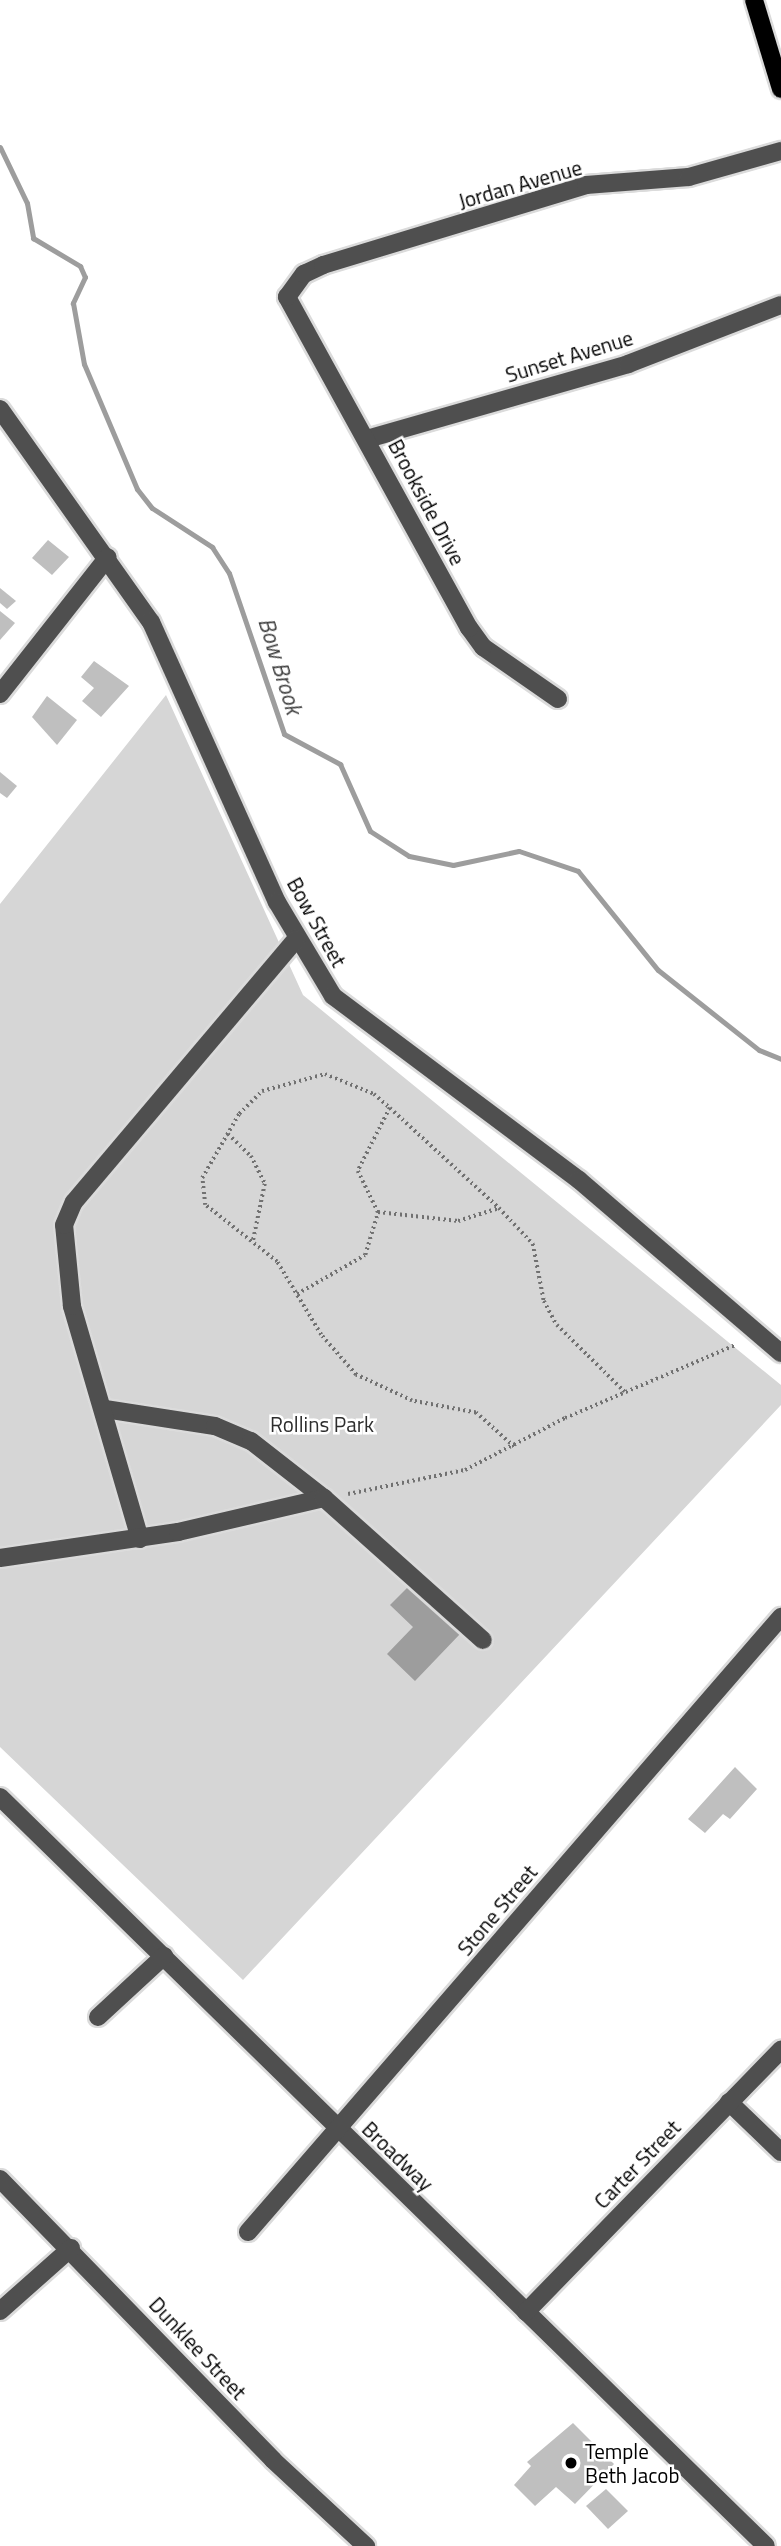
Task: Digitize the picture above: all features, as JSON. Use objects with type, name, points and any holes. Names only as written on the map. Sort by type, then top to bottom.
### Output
[{"type":"main road","points":[[754,0],[781,89]]},
{"type":"street","name":"Jordan Avenue","points":[[287,297],[304,274],[323,265],[586,186],[689,177],[781,151]]},
{"type":"street","name":"Brookside Drive","points":[[287,297],[483,647],[558,699]]},
{"type":"street","name":"Sunset Avenue","points":[[367,439],[628,364],[781,305]]},
{"type":"street","name":"Bow Street","points":[[0,409],[108,557],[172,660],[296,939],[334,996],[579,1180],[781,1353]]},
{"type":"street","points":[[0,694],[108,557]]},
{"type":"street","points":[[140,1539],[105,1409],[72,1306],[64,1226],[74,1202],[296,939]]},
{"type":"street","points":[[105,1409],[215,1426],[251,1441],[324,1498],[483,1640]]},
{"type":"street","points":[[0,1558],[140,1539],[324,1498]]},
{"type":"street","name":"Stone Street","points":[[248,2232],[781,1617]]},
{"type":"street","name":"Broadway","points":[[0,1797],[766,2546]]},
{"type":"street","points":[[98,2017],[164,1956]]},
{"type":"street","name":"Carter Street","points":[[526,2312],[781,2050]]},
{"type":"street","points":[[729,2102],[781,2152]]},
{"type":"street","name":"Dunklee Street","points":[[0,2179],[71,2248],[181,2368],[366,2546]]},
{"type":"street","points":[[0,2311],[71,2248]]},
{"type":"street","points":[[776,2546],[781,2541]]},
{"type":"path","points":[[514,1447],[476,1413],[412,1401],[356,1375],[321,1335],[277,1262],[253,1242],[226,1227],[200,1194],[227,1133],[262,1091],[307,1074],[344,1077],[390,1108],[533,1244],[541,1289],[557,1325],[625,1392]]},
{"type":"path","points":[[297,1294],[365,1255],[377,1212],[358,1171],[390,1108]]},
{"type":"path","points":[[227,1133],[251,1156],[265,1184],[253,1242]]},
{"type":"path","points":[[377,1212],[458,1221],[499,1209]]},
{"type":"path","points":[[324,1498],[444,1476],[514,1447],[625,1392],[735,1345]]},
{"type":"green space","name":"Rollins Park","points":[[166,695],[303,995],[781,1385],[781,1405],[243,1980],[0,1747],[0,904]]},
{"type":"shaded area","points":[[409,1586],[460,1634],[415,1681],[387,1654],[413,1627],[390,1605]]},
{"type":"building","points":[[48,540],[69,557],[52,575],[32,558]]},
{"type":"building","points":[[0,588],[16,601],[7,609],[0,603]]},
{"type":"building","points":[[0,611],[15,623],[0,640]]},
{"type":"building","points":[[94,661],[129,686],[101,717],[82,701],[94,688],[81,677]]},
{"type":"building","points":[[47,696],[77,720],[57,745],[32,717]]},
{"type":"building","points":[[0,772],[17,786],[7,798],[0,793]]},
{"type":"building","points":[[735,1767],[757,1789],[730,1819],[723,1814],[705,1833],[688,1819]]},
{"type":"building","name":"Temple Beth Jacob","points":[[573,2423],[614,2464],[575,2504],[556,2487],[535,2506],[514,2485],[531,2466],[527,2462]]},
{"type":"building","points":[[606,2489],[628,2511],[608,2529],[586,2506]]},
{"type":"waterway","name":"Bow Brook","points":[[0,147],[27,203],[33,238],[80,266],[85,277],[73,303],[84,364],[137,489],[152,508],[212,547],[229,573],[284,734],[340,764],[370,831],[409,856],[453,865],[519,851],[578,871],[658,970],[759,1050],[781,1059]]},
{"type":"place","name":"Temple Beth Jacob","points":[[571,2463]]}]
